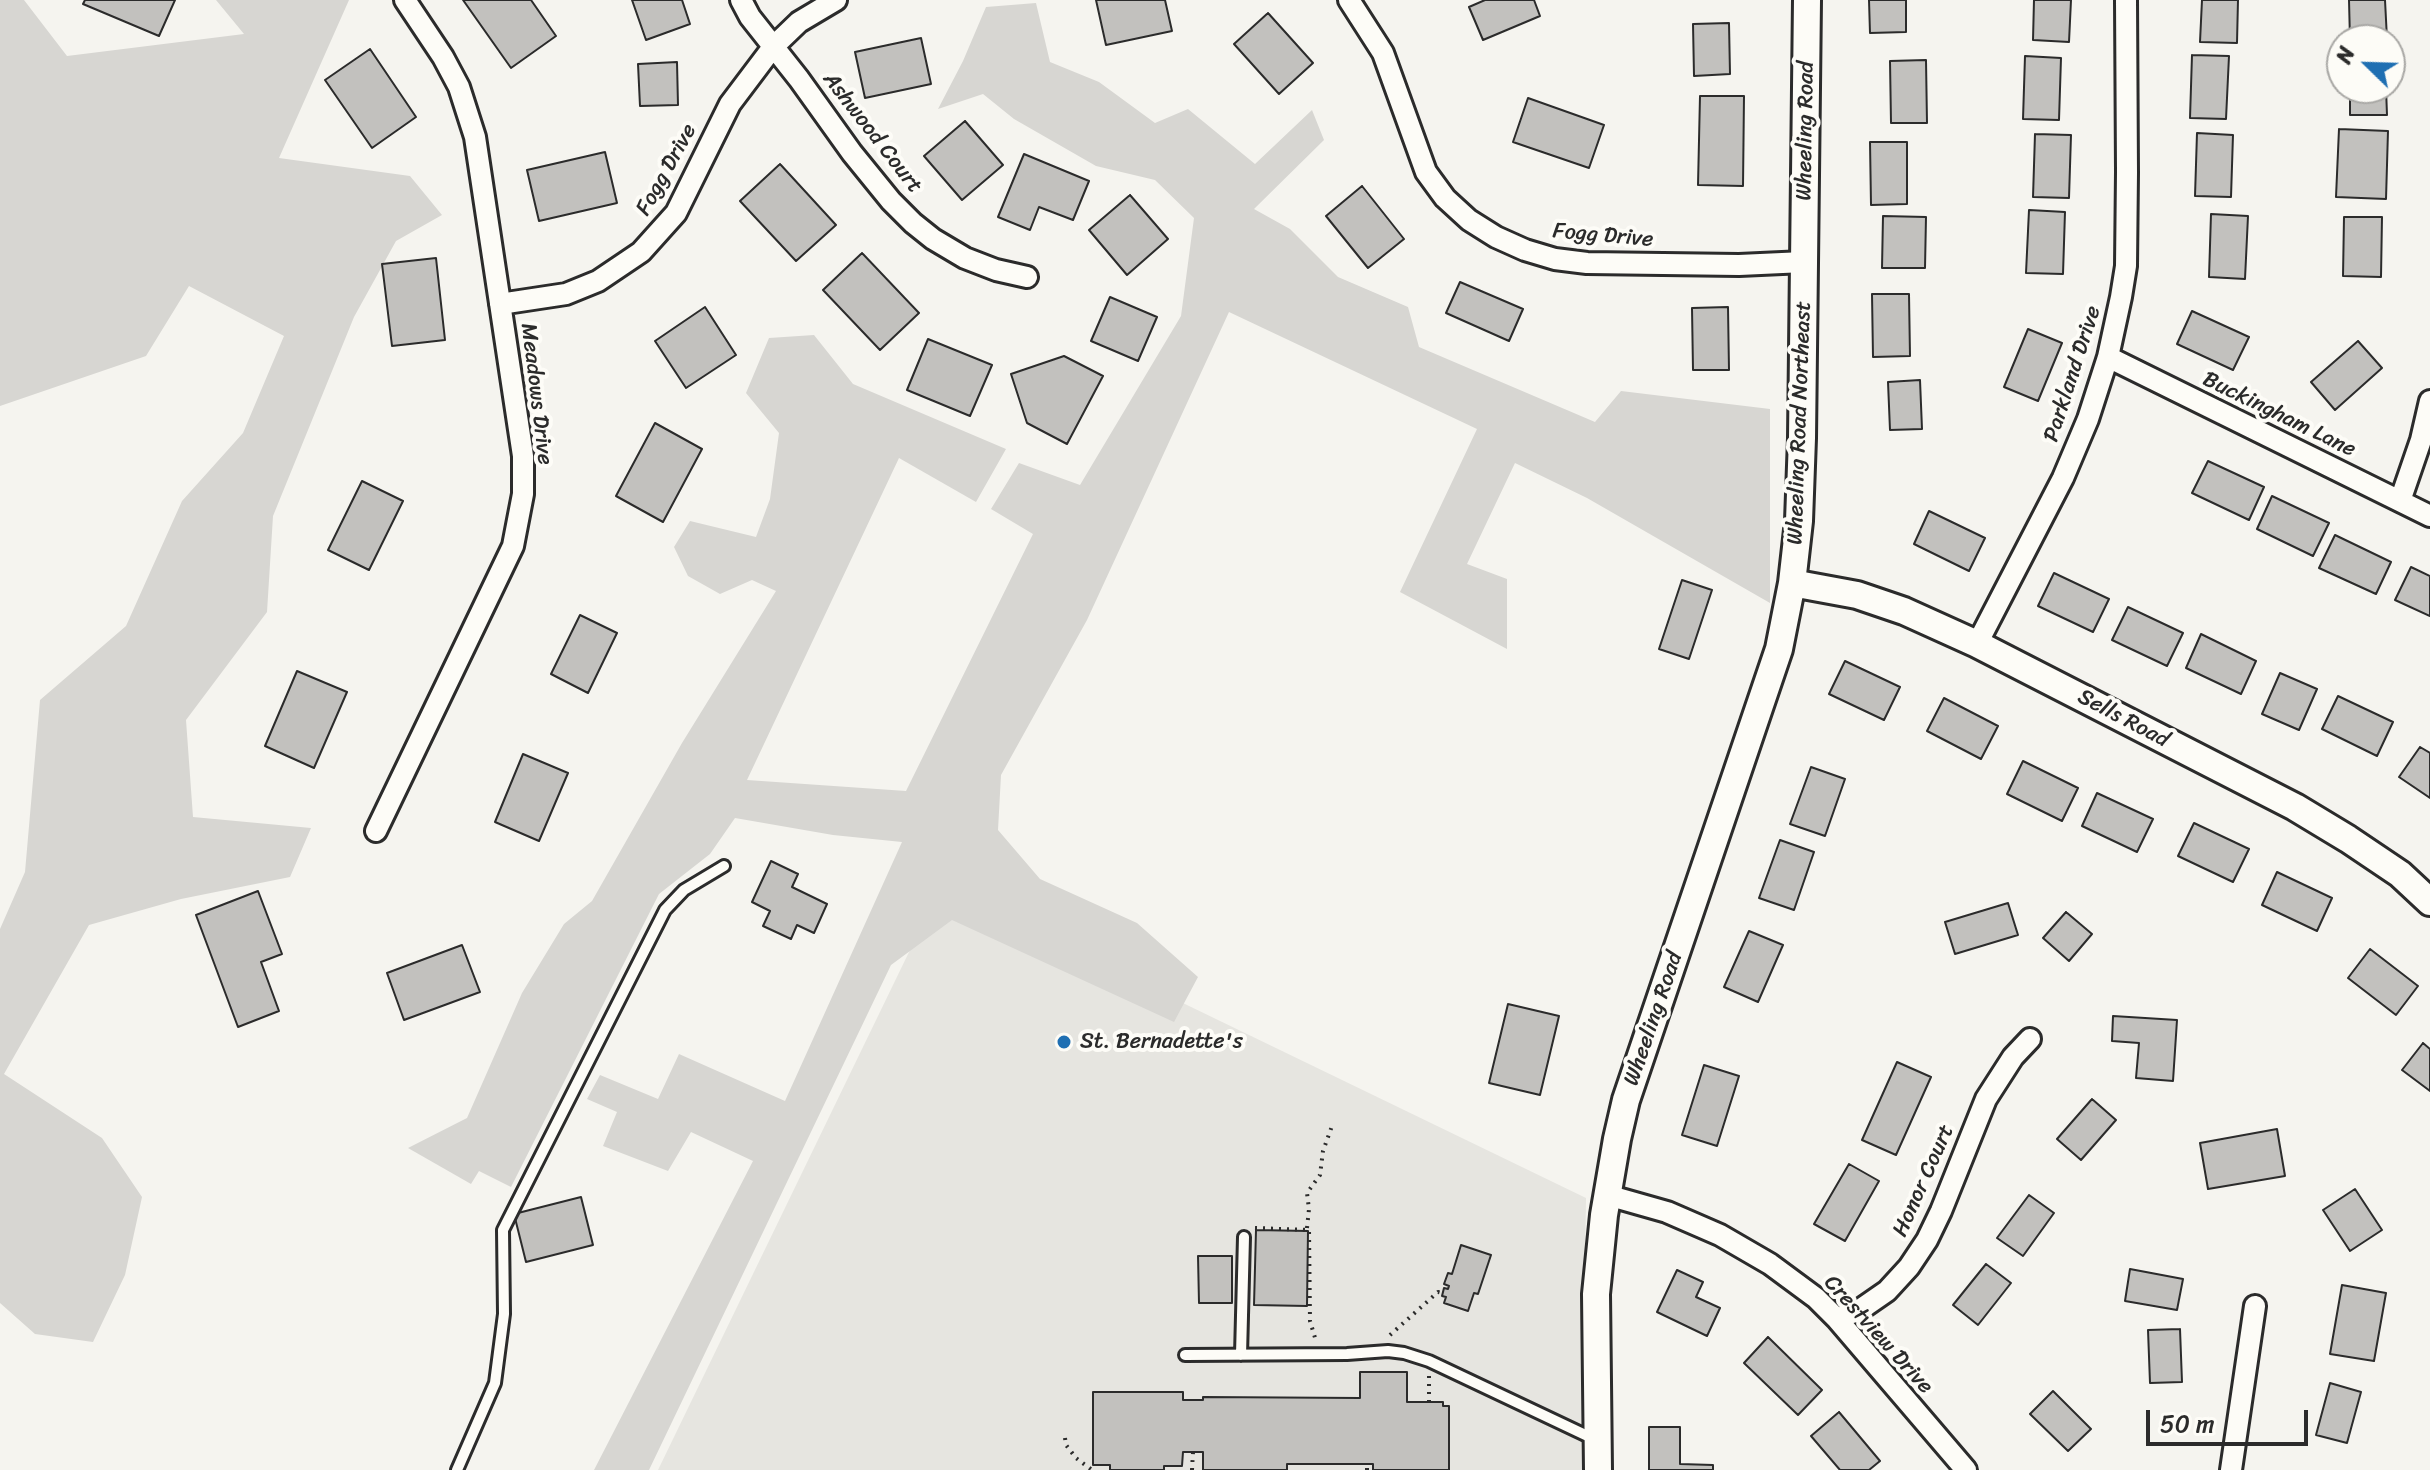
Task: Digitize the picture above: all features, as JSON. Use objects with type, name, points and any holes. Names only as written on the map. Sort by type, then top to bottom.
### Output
[{"type":"street","name":"Meadows Drive","points":[[376,831],[513,546],[523,494],[523,456],[475,137],[459,87],[405,0]]},
{"type":"street","points":[[741,0],[773,47]]},
{"type":"street","name":"Fogg Drive","points":[[500,304],[566,294],[598,281],[641,252],[676,213],[730,104],[773,47],[799,22],[836,0]]},
{"type":"street","name":"Wheeling Road","points":[[1804,262],[1807,0]]},
{"type":"street","name":"Parkland Drive","points":[[1977,644],[2063,478],[2088,419],[2108,357],[2126,266],[2126,0]]},
{"type":"street","name":"Fogg Drive","points":[[1353,1],[1383,53],[1426,172],[1445,198],[1469,220],[1496,237],[1555,259],[1587,263],[1739,265],[1804,262]]},
{"type":"street","name":"Ashwood Court","points":[[773,47],[852,153],[913,223],[965,258],[1027,277]]},
{"type":"street","name":"Wheeling Road Northeast","points":[[1792,583],[1799,521],[1804,262]]},
{"type":"street","name":"Buckingham Lane","points":[[2108,357],[2430,516]]},
{"type":"street","points":[[2400,501],[2421,440],[2430,401]]},
{"type":"street","name":"Wheeling Road","points":[[1598,1470],[1596,1294],[1607,1195],[1626,1100],[1779,649],[1792,583]]},
{"type":"street","name":"Sells Road","points":[[1792,583],[1857,595],[1977,644],[2295,807],[2400,874],[2430,902]]},
{"type":"street","name":"Honor Court","points":[[1837,1319],[1861,1309],[1887,1291],[1909,1267],[1941,1211],[1986,1099],[2013,1057],[2030,1039]]},
{"type":"street","name":"Crestview Drive","points":[[1607,1195],[1667,1212],[1720,1235],[1770,1264],[1816,1298],[1966,1470]]},
{"type":"street","points":[[2231,1470],[2255,1306]]},
{"type":"lane","points":[[457,1470],[495,1383],[504,1314],[503,1230],[665,910],[684,890],[724,866]]},
{"type":"lane","points":[[1241,1355],[1244,1237]]},
{"type":"lane","points":[[1185,1355],[1404,1353],[1429,1361],[1597,1441]]},
{"type":"path","points":[[1319,1354],[1310,1321],[1311,1233],[1307,1228],[1307,1193],[1320,1175],[1323,1151],[1332,1126]]},
{"type":"path","points":[[1244,1237],[1254,1228],[1307,1228]]},
{"type":"path","points":[[1382,1351],[1386,1338],[1438,1292],[1442,1293]]},
{"type":"path","points":[[1429,1361],[1429,1402]]},
{"type":"path","points":[[1065,1438],[1066,1445],[1076,1458],[1092,1470]]},
{"type":"path","points":[[1192,1470],[1193,1452]]},
{"type":"shaded area","points":[[0,0],[24,0],[67,56],[244,34],[216,0],[349,0],[279,158],[410,176],[442,215],[396,241],[354,317],[273,516],[267,612],[186,720],[193,817],[311,828],[290,877],[181,899],[89,925],[4,1074],[102,1138],[142,1197],[125,1275],[93,1342],[35,1334],[0,1303],[0,929],[25,872],[40,700],[126,626],[182,501],[243,433],[284,336],[189,286],[146,356],[0,406]]},
{"type":"shaded area","points":[[1036,3],[1050,62],[1099,82],[1155,123],[1188,109],[1255,164],[1312,110],[1324,140],[1254,209],[1290,229],[1338,277],[1408,307],[1419,347],[1595,422],[1621,391],[1770,409],[1770,603],[1587,498],[1515,463],[1467,564],[1507,579],[1507,649],[1400,592],[1477,429],[1229,312],[1087,620],[1001,775],[998,830],[1040,879],[1137,923],[1198,977],[1174,1022],[952,920],[891,965],[649,1470],[594,1470],[753,1161],[691,1132],[668,1171],[603,1146],[617,1112],[587,1099],[600,1075],[658,1099],[679,1054],[785,1101],[902,842],[833,835],[735,818],[710,854],[659,894],[511,1187],[479,1171],[471,1184],[408,1148],[467,1118],[522,993],[564,924],[592,901],[682,743],[776,591],[752,580],[720,594],[688,576],[674,547],[690,521],[756,537],[770,499],[779,433],[746,393],[769,338],[814,335],[853,384],[1006,449],[976,502],[899,458],[747,780],[906,791],[1033,534],[991,509],[1019,463],[1080,485],[1181,316],[1194,218],[1155,180],[1096,166],[1014,119],[983,94],[938,109],[986,7]]},
{"type":"shaded area","name":"St. Bernadette's","points":[[941,886],[1586,1198],[1582,1470],[658,1470]]},
{"type":"building","points":[[85,0],[175,0],[159,36],[83,4]]},
{"type":"building","points":[[463,0],[531,0],[556,36],[511,68]]},
{"type":"building","points":[[632,0],[682,0],[690,24],[646,40]]},
{"type":"building","points":[[1096,0],[1165,0],[1172,31],[1106,45]]},
{"type":"building","points":[[1485,0],[1534,0],[1540,16],[1483,40],[1469,7]]},
{"type":"building","points":[[1869,0],[1906,0],[1906,32],[1870,33]]},
{"type":"building","points":[[2034,0],[2071,0],[2069,42],[2033,40]]},
{"type":"building","points":[[2202,0],[2238,0],[2237,43],[2200,42]]},
{"type":"building","points":[[2349,0],[2385,0],[2386,24],[2350,24]]},
{"type":"building","points":[[1268,13],[1313,63],[1279,94],[1234,44]]},
{"type":"building","points":[[1729,23],[1730,74],[1694,76],[1693,24]]},
{"type":"building","points":[[921,38],[931,84],[865,98],[855,52]]},
{"type":"building","points":[[370,49],[416,117],[372,148],[325,80]]},
{"type":"building","points":[[2192,55],[2229,56],[2226,119],[2190,118]]},
{"type":"building","points":[[2025,56],[2061,58],[2059,120],[2023,119]]},
{"type":"building","points":[[1926,60],[1927,123],[1891,123],[1890,61]]},
{"type":"building","points":[[677,62],[678,105],[640,106],[638,64]]},
{"type":"building","points":[[1700,96],[1744,96],[1743,186],[1698,185]]},
{"type":"building","points":[[1528,98],[1604,125],[1589,168],[1513,142]]},
{"type":"building","points":[[2350,104],[2387,104],[2387,115],[2350,115]]},
{"type":"building","points":[[965,121],[1003,165],[962,200],[924,156]]},
{"type":"building","points":[[2339,129],[2388,131],[2386,199],[2336,197]]},
{"type":"building","points":[[2197,133],[2233,135],[2231,197],[2195,196]]},
{"type":"building","points":[[2035,134],[2071,135],[2069,198],[2033,197]]},
{"type":"building","points":[[1870,142],[1907,142],[1907,204],[1871,205]]},
{"type":"building","points":[[605,152],[617,203],[539,221],[527,170]]},
{"type":"building","points":[[1024,154],[1089,181],[1073,220],[1039,207],[1030,230],[998,217]]},
{"type":"building","points":[[780,164],[836,225],[796,261],[740,201]]},
{"type":"building","points":[[1362,186],[1404,239],[1368,268],[1326,216]]},
{"type":"building","points":[[1130,195],[1168,239],[1127,275],[1089,230]]},
{"type":"building","points":[[2029,210],[2065,212],[2063,274],[2026,273]]},
{"type":"building","points":[[2211,214],[2248,216],[2245,279],[2209,277]]},
{"type":"building","points":[[1883,216],[1926,217],[1925,268],[1882,268]]},
{"type":"building","points":[[2344,217],[2382,217],[2381,277],[2343,276]]},
{"type":"building","points":[[862,253],[919,313],[880,350],[823,290]]},
{"type":"building","points":[[436,258],[445,340],[392,346],[382,264]]},
{"type":"building","points":[[1460,282],[1523,309],[1509,341],[1446,313]]},
{"type":"building","points":[[1872,294],[1909,294],[1910,356],[1873,357]]},
{"type":"building","points":[[1110,297],[1157,317],[1138,361],[1091,341]]},
{"type":"building","points":[[705,307],[736,355],[686,388],[655,341]]},
{"type":"building","points":[[1728,307],[1729,370],[1693,370],[1692,308]]},
{"type":"building","points":[[2192,311],[2249,337],[2233,370],[2177,344]]},
{"type":"building","points":[[2028,329],[2062,343],[2038,401],[2004,387]]},
{"type":"building","points":[[928,339],[992,365],[970,416],[907,390]]},
{"type":"building","points":[[2358,341],[2382,368],[2335,410],[2311,382]]},
{"type":"building","points":[[1064,356],[1103,376],[1067,444],[1027,423],[1011,374]]},
{"type":"building","points":[[1920,380],[1922,429],[1890,430],[1888,382]]},
{"type":"building","points":[[655,423],[702,449],[663,522],[616,496]]},
{"type":"building","points":[[2208,461],[2264,487],[2249,520],[2192,493]]},
{"type":"building","points":[[362,481],[403,501],[369,570],[328,550]]},
{"type":"building","points":[[2272,496],[2329,523],[2313,556],[2257,529]]},
{"type":"building","points":[[1929,511],[1985,538],[1969,571],[1914,544]]},
{"type":"building","points":[[2335,535],[2391,562],[2376,594],[2319,568]]},
{"type":"building","points":[[2411,567],[2430,576],[2430,616],[2395,600]]},
{"type":"building","points":[[2054,573],[2109,599],[2093,632],[2038,606]]},
{"type":"building","points":[[1682,580],[1712,590],[1689,659],[1659,649]]},
{"type":"building","points":[[2128,607],[2183,633],[2167,666],[2112,640]]},
{"type":"building","points":[[580,615],[617,633],[588,693],[551,674]]},
{"type":"building","points":[[2201,634],[2256,661],[2241,694],[2186,668]]},
{"type":"building","points":[[1845,661],[1900,687],[1884,720],[1829,694]]},
{"type":"building","points":[[297,671],[347,692],[314,768],[265,746]]},
{"type":"building","points":[[2280,673],[2317,689],[2299,730],[2262,714]]},
{"type":"building","points":[[2338,696],[2393,722],[2377,756],[2322,729]]},
{"type":"building","points":[[1944,698],[1998,726],[1981,759],[1927,731]]},
{"type":"building","points":[[2420,747],[2430,753],[2430,798],[2399,777]]},
{"type":"building","points":[[523,754],[568,773],[539,841],[495,822]]},
{"type":"building","points":[[2023,761],[2078,788],[2062,821],[2007,794]]},
{"type":"building","points":[[1811,767],[1845,779],[1825,836],[1790,824]]},
{"type":"building","points":[[2097,793],[2153,819],[2137,852],[2082,826]]},
{"type":"building","points":[[2194,823],[2249,849],[2233,882],[2178,856]]},
{"type":"building","points":[[1780,840],[1814,852],[1794,910],[1759,898]]},
{"type":"building","points":[[771,861],[798,874],[792,887],[827,904],[814,933],[797,925],[791,939],[763,926],[770,911],[752,902]]},
{"type":"building","points":[[2277,872],[2332,898],[2317,931],[2262,905]]},
{"type":"building","points":[[258,891],[282,954],[261,962],[279,1011],[238,1027],[196,915]]},
{"type":"building","points":[[2008,903],[2018,935],[1955,954],[1945,922]]},
{"type":"building","points":[[2066,912],[2092,934],[2069,961],[2043,938]]},
{"type":"building","points":[[1749,931],[1783,945],[1758,1002],[1724,987]]},
{"type":"building","points":[[462,945],[480,992],[404,1020],[387,973]]},
{"type":"building","points":[[2370,949],[2418,986],[2396,1015],[2348,978]]},
{"type":"building","points":[[1508,1004],[1559,1016],[1540,1095],[1489,1083]]},
{"type":"building","points":[[2113,1016],[2177,1020],[2173,1081],[2136,1078],[2139,1043],[2112,1041]]},
{"type":"building","points":[[2423,1043],[2430,1049],[2430,1091],[2402,1070]]},
{"type":"building","points":[[1897,1062],[1931,1077],[1896,1155],[1862,1140]]},
{"type":"building","points":[[1704,1065],[1739,1076],[1717,1146],[1682,1135]]},
{"type":"building","points":[[2092,1099],[2116,1120],[2081,1160],[2057,1139]]},
{"type":"building","points":[[2277,1129],[2285,1176],[2208,1189],[2200,1143]]},
{"type":"building","points":[[1849,1164],[1879,1181],[1845,1241],[1814,1224]]},
{"type":"building","points":[[2355,1189],[2382,1230],[2350,1251],[2323,1210]]},
{"type":"building","points":[[2029,1195],[2054,1213],[2023,1256],[1997,1238]]},
{"type":"building","points":[[581,1197],[593,1245],[526,1262],[514,1214]]},
{"type":"building","points":[[1256,1230],[1308,1231],[1307,1306],[1254,1305]]},
{"type":"building","points":[[1461,1245],[1491,1255],[1478,1294],[1474,1293],[1468,1311],[1444,1303],[1446,1297],[1442,1296],[1444,1288],[1448,1289],[1449,1286],[1444,1284],[1448,1273],[1452,1274]]},
{"type":"building","points":[[1198,1256],[1232,1256],[1232,1303],[1199,1303]]},
{"type":"building","points":[[1986,1264],[2011,1283],[1978,1325],[1953,1305]]},
{"type":"building","points":[[2130,1269],[2183,1279],[2177,1310],[2125,1301]]},
{"type":"building","points":[[1677,1270],[1703,1282],[1696,1297],[1720,1308],[1707,1336],[1657,1312]]},
{"type":"building","points":[[2342,1285],[2386,1293],[2374,1361],[2330,1354]]},
{"type":"building","points":[[2180,1329],[2182,1382],[2150,1383],[2148,1330]]},
{"type":"building","points":[[1768,1337],[1822,1390],[1798,1415],[1744,1363]]},
{"type":"building","points":[[1360,1372],[1407,1372],[1407,1402],[1443,1402],[1443,1406],[1449,1406],[1449,1470],[1373,1470],[1373,1464],[1287,1464],[1287,1470],[1203,1470],[1203,1452],[1183,1452],[1182,1466],[1164,1466],[1164,1470],[1110,1470],[1110,1465],[1093,1465],[1093,1392],[1183,1392],[1183,1400],[1203,1400],[1203,1397],[1360,1398]]},
{"type":"building","points":[[2330,1383],[2361,1392],[2347,1443],[2316,1435]]},
{"type":"building","points":[[2053,1391],[2091,1429],[2068,1451],[2030,1414]]},
{"type":"building","points":[[1839,1412],[1880,1461],[1869,1470],[1840,1470],[1811,1436]]},
{"type":"building","points":[[1649,1427],[1680,1427],[1680,1464],[1713,1465],[1713,1470],[1649,1470]]},
{"type":"place","name":"St. Bernadette's","points":[[1064,1042]]}]
